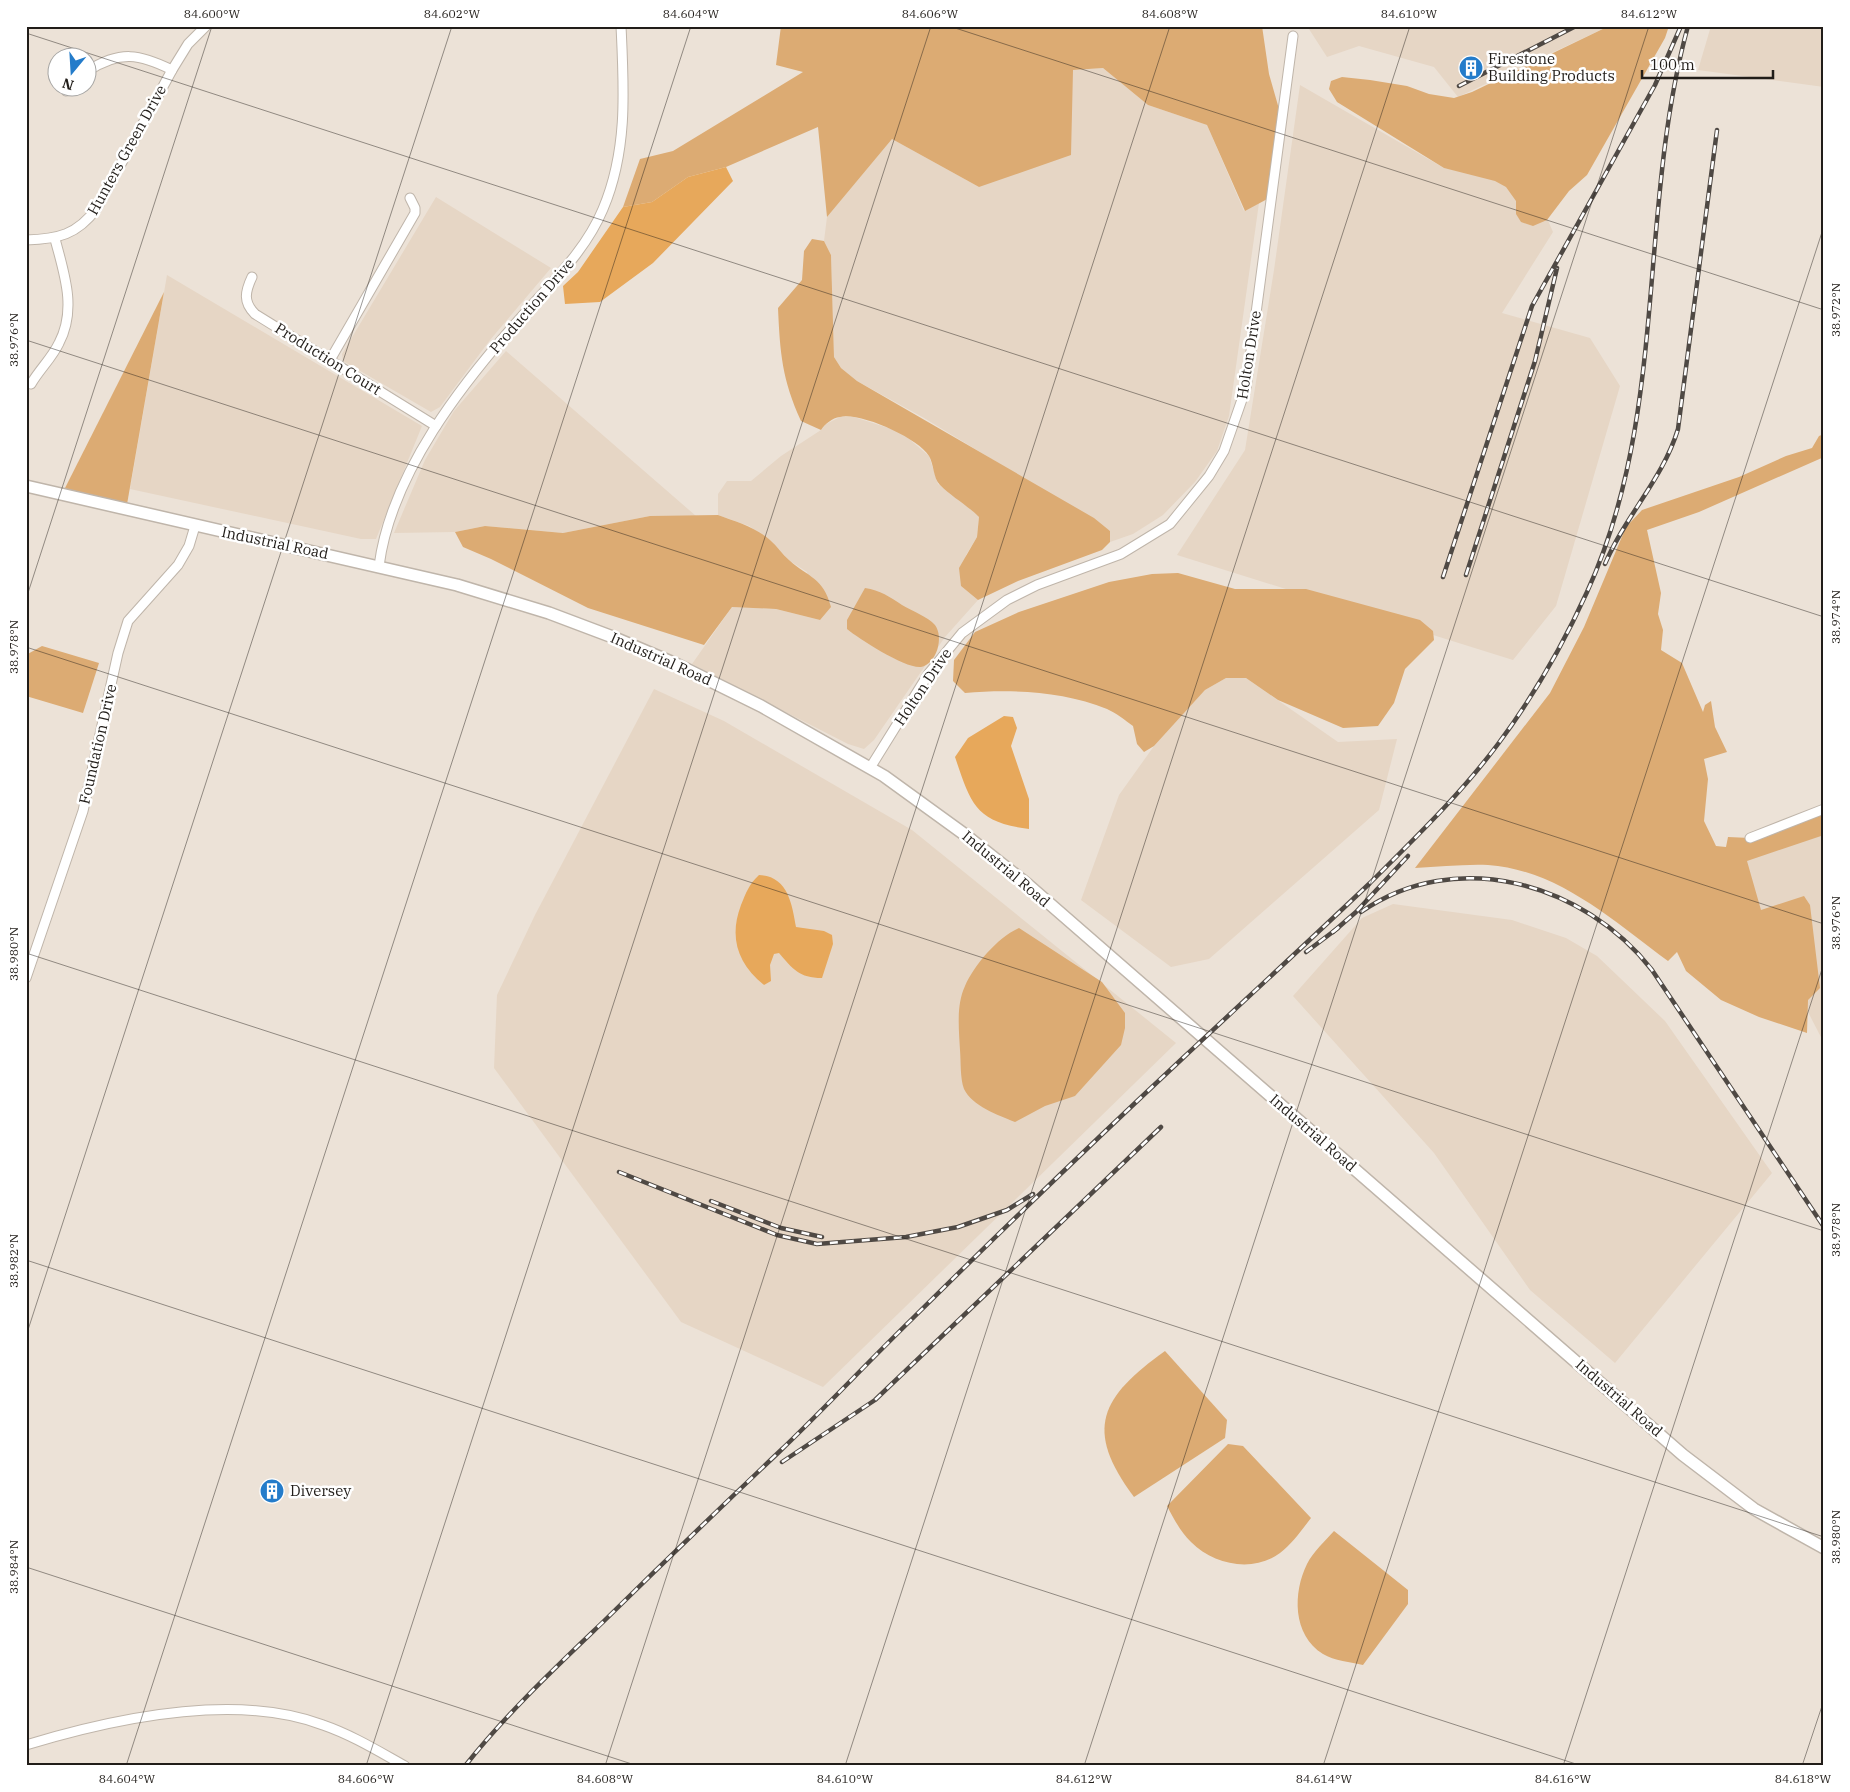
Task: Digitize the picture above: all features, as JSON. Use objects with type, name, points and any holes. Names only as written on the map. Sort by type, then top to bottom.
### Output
[{"type":"main road","name":"Industrial Road","points":[[26,486],[195,526],[379,566],[487,593],[610,636],[676,664],[760,706],[870,768],[964,834],[1027,884],[1684,1455],[1754,1509],[1824,1548]]},
{"type":"street","name":"Hunters Green Drive","points":[[26,240],[55,239],[81,226],[97,208],[172,70],[188,44],[206,26]]},
{"type":"street","name":"Production Drive","points":[[379,566],[381,546],[391,518],[420,453],[436,426],[471,376],[575,256],[596,225],[604,208],[617,169],[623,134],[621,26]]},
{"type":"street","name":"Holton Drive","points":[[870,768],[929,673],[962,633],[1007,600],[1037,585],[1121,554],[1170,524],[1209,476],[1224,452],[1246,388],[1293,36]]},
{"type":"street","points":[[98,64],[126,56],[150,59],[172,70]]},
{"type":"street","points":[[330,360],[415,213],[415,208],[410,198]]},
{"type":"street","points":[[31,384],[59,344],[67,318],[69,299],[55,239]]},
{"type":"street","name":"Production Court","points":[[252,277],[246,293],[248,307],[255,314],[436,426]]},
{"type":"street","name":"Foundation Drive","points":[[26,978],[83,810],[118,653],[128,621],[178,565],[189,546],[195,526]]},
{"type":"street","points":[[1750,838],[1824,809]]},
{"type":"street","points":[[26,1745],[104,1725],[162,1714],[230,1710],[270,1713],[322,1724],[355,1738],[405,1766]]},
{"type":"shaded area","points":[[781,26],[1262,26],[1269,74],[1281,116],[1271,197],[1245,211],[1207,125],[1148,105],[1103,68],[1073,70],[1071,155],[979,187],[892,139],[827,217],[818,127],[726,167],[688,177],[652,202],[623,207],[640,159],[673,151],[803,72],[776,65]]},
{"type":"shaded area","points":[[1307,26],[1609,26],[1458,97],[1434,67],[1359,46],[1327,57]]},
{"type":"shaded area","points":[[1609,26],[1669,26],[1665,38],[1587,175],[1569,191],[1547,220],[1533,226],[1521,222],[1516,214],[1516,201],[1506,187],[1495,181],[1444,168],[1337,102],[1329,89],[1331,81],[1342,77],[1407,86],[1429,94],[1454,98],[1472,92]]},
{"type":"shaded area","points":[[1711,26],[1824,26],[1824,87],[1698,70]]},
{"type":"shaded area","points":[[1103,68],[1148,105],[1207,125],[1244,211],[1259,203],[1229,416],[1217,451],[1195,482],[1163,515],[1133,534],[1110,542],[1110,531],[924,418],[857,381],[841,368],[834,357],[831,255],[824,241],[827,217],[892,139],[979,187],[1073,70]]},
{"type":"shaded area","points":[[1300,85],[1444,168],[1533,186],[1553,232],[1502,313],[1590,338],[1620,386],[1556,606],[1513,660],[1177,555],[1245,450],[1274,270]]},
{"type":"shaded area","points":[[726,167],[733,181],[653,263],[600,302],[565,304],[563,286],[578,272],[623,207],[652,202],[688,177]]},
{"type":"shaded area","points":[[436,197],[551,268],[490,340],[440,407],[431,412],[343,361],[342,354]]},
{"type":"shaded area","points":[[812,239],[824,241],[831,255],[834,357],[841,368],[857,381],[1094,518],[1110,531],[1110,542],[1102,550],[1018,581],[978,600],[961,586],[959,568],[977,537],[979,517],[940,485],[936,479],[931,459],[923,449],[901,434],[861,418],[837,418],[829,422],[821,430],[801,421],[783,366],[778,308],[802,280],[804,251]]},
{"type":"shaded area","points":[[167,275],[422,426],[376,539],[361,539],[130,489]]},
{"type":"shaded area","points":[[164,292],[126,510],[62,494]]},
{"type":"shaded area","points":[[506,351],[696,516],[650,516],[563,533],[485,526],[455,532],[394,533],[425,460],[454,411]]},
{"type":"shaded area","points":[[840,417],[854,417],[901,432],[929,456],[938,484],[964,503],[979,517],[977,537],[966,555],[961,586],[978,600],[945,637],[874,740],[864,749],[848,744],[692,664],[732,607],[776,609],[820,620],[807,572],[790,561],[771,541],[749,526],[718,515],[718,494],[727,481],[751,481],[781,456],[821,430],[826,424]]},
{"type":"shaded area","points":[[1824,434],[1824,457],[1699,512],[1647,530],[1661,593],[1658,614],[1663,630],[1661,650],[1682,663],[1703,712],[1705,705],[1711,701],[1715,727],[1727,752],[1704,759],[1708,779],[1704,821],[1716,846],[1726,847],[1728,837],[1750,838],[1824,809],[1824,835],[1747,861],[1761,910],[1804,896],[1810,905],[1820,988],[1808,1000],[1807,1033],[1759,1017],[1721,1000],[1686,971],[1677,952],[1668,961],[1606,914],[1562,887],[1538,876],[1514,869],[1488,865],[1415,868],[1550,693],[1584,627],[1626,527],[1642,510],[1739,477],[1786,456],[1812,448],[1819,436]]},
{"type":"shaded area","points":[[718,515],[746,525],[764,535],[789,560],[819,584],[828,597],[831,607],[820,620],[776,609],[732,607],[704,645],[588,608],[463,547],[455,532],[485,526],[563,533],[650,516]]},
{"type":"shaded area","points":[[1178,573],[1235,589],[1306,589],[1420,620],[1433,631],[1434,640],[1405,669],[1394,703],[1378,726],[1343,728],[1278,700],[1246,678],[1226,678],[1205,690],[1154,746],[1144,752],[1137,744],[1133,726],[1107,709],[1073,698],[1055,695],[1000,691],[965,693],[953,681],[954,660],[975,632],[1019,612],[1109,582],[1152,574]]},
{"type":"shaded area","points":[[865,588],[885,594],[935,625],[938,630],[939,643],[935,656],[927,665],[921,667],[905,663],[872,646],[847,629],[847,620]]},
{"type":"shaded area","points":[[42,646],[99,663],[83,713],[26,696],[26,655]]},
{"type":"shaded area","points":[[1226,678],[1246,678],[1338,742],[1397,739],[1379,810],[1209,959],[1171,967],[1081,900],[1119,795],[1154,746],[1205,690]]},
{"type":"shaded area","points":[[654,689],[724,721],[912,830],[1176,1043],[823,1387],[681,1322],[494,1068],[497,995],[535,915]]},
{"type":"shaded area","points":[[1004,716],[1013,717],[1017,728],[1011,746],[1029,799],[1029,829],[1011,826],[986,816],[971,799],[955,757],[968,738]]},
{"type":"shaded area","points":[[1824,825],[1824,1043],[1730,861]]},
{"type":"shaded area","points":[[759,875],[776,880],[787,893],[793,909],[796,927],[824,931],[832,935],[833,944],[822,978],[814,978],[797,972],[779,953],[774,954],[770,965],[771,981],[764,985],[747,968],[738,949],[736,939],[737,917],[750,885]]},
{"type":"shaded area","points":[[1393,904],[1512,920],[1566,938],[1597,956],[1665,1021],[1772,1173],[1615,1363],[1530,1290],[1434,1153],[1293,996],[1362,918]]},
{"type":"shaded area","points":[[1019,928],[1102,982],[1125,1013],[1125,1028],[1121,1045],[1075,1096],[1045,1106],[1015,1122],[979,1105],[964,1089],[961,1075],[959,1018],[962,993],[974,969],[995,945]]},
{"type":"shaded area","points":[[1165,1351],[1227,1420],[1225,1438],[1134,1497],[1118,1473],[1108,1452],[1105,1433],[1106,1416],[1114,1399],[1126,1384]]},
{"type":"shaded area","points":[[1228,1444],[1243,1446],[1311,1518],[1280,1553],[1258,1563],[1234,1564],[1222,1561],[1200,1550],[1184,1534],[1167,1506]]},
{"type":"shaded area","points":[[1334,1531],[1408,1590],[1408,1604],[1363,1665],[1337,1660],[1323,1654],[1313,1646],[1305,1636],[1298,1612],[1299,1587],[1302,1575],[1312,1555]]},
{"type":"railway","points":[[1459,86],[1576,26]]},
{"type":"railway","points":[[1443,577],[1532,306],[1655,85],[1681,26]]},
{"type":"railway","points":[[465,1766],[514,1709],[549,1674],[796,1436],[979,1253],[1115,1122],[1370,883],[1452,799],[1511,726],[1547,670],[1568,632],[1587,592],[1613,524],[1630,454],[1642,383],[1662,168],[1672,96],[1688,26]]},
{"type":"railway","points":[[1605,564],[1613,546],[1654,481],[1678,429],[1717,130]]},
{"type":"railway","points":[[1466,575],[1535,361],[1557,268]]},
{"type":"railway","points":[[1333,932],[1356,912],[1408,856]]},
{"type":"railway","points":[[1361,912],[1398,892],[1437,881],[1477,878],[1517,884],[1555,896],[1591,915],[1624,940],[1652,970],[1824,1227]]},
{"type":"railway","points":[[1306,952],[1338,928]]},
{"type":"railway","points":[[782,1462],[875,1400],[1161,1127]]},
{"type":"railway","points":[[619,1172],[777,1235],[817,1244],[906,1237],[958,1227],[1007,1210],[1033,1194]]},
{"type":"railway","points":[[711,1201],[781,1228],[822,1237]]},
{"type":"place","name":"Firestone Building Products","points":[[1471,68]]},
{"type":"place","name":"Diversey","points":[[272,1491]]}]
